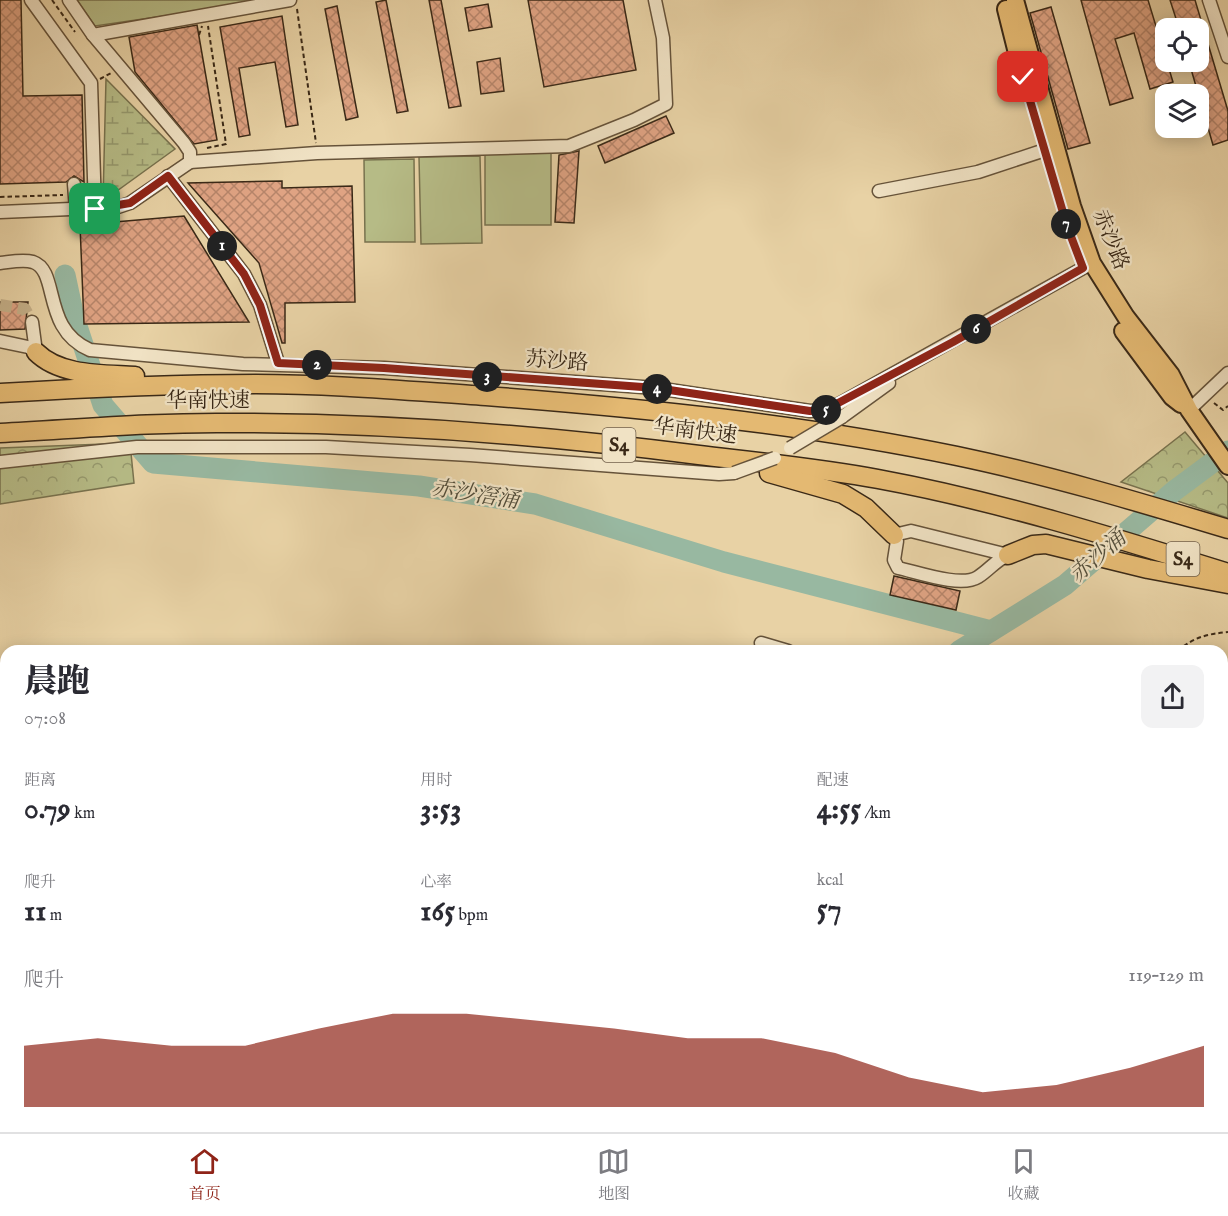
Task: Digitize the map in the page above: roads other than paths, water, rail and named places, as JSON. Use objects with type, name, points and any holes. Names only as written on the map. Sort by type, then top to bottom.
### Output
[{"type":"highway","points":[[41,358],[67,369],[134,381]]},
{"type":"highway","name":"华南快速","points":[[0,393],[58,390],[134,381],[256,384],[389,389],[577,402],[722,418],[949,455],[1128,500],[1228,529]]},
{"type":"highway","name":"华南快速","points":[[0,433],[139,424],[232,423],[380,428],[557,439],[685,453],[876,479],[1003,507],[1228,573]]},
{"type":"highway","points":[[685,453],[843,494],[866,508],[894,535]]},
{"type":"highway","points":[[1008,555],[1040,544],[1074,549],[1139,567],[1228,584]]},
{"type":"main road","points":[[1004,0],[1070,234],[1088,265]]},
{"type":"main road","name":"赤沙路","points":[[1015,0],[1088,265],[1171,375],[1189,410],[1228,466]]},
{"type":"street","points":[[30,0],[91,83],[95,209]]},
{"type":"street","points":[[69,0],[93,35],[190,157]]},
{"type":"street","points":[[93,35],[290,0]]},
{"type":"street","points":[[0,212],[95,209],[130,203],[190,157],[569,146],[666,104],[663,38],[655,0]]},
{"type":"street","points":[[1209,0],[1228,57]]},
{"type":"street","points":[[879,191],[978,172],[1045,150]]},
{"type":"street","points":[[168,176],[244,274],[260,305],[278,363]]},
{"type":"street","points":[[75,190],[76,210]]},
{"type":"street","name":"苏沙路","points":[[0,262],[30,261],[40,266],[47,276],[56,315],[66,334],[76,344],[90,350],[243,364],[278,363],[384,368],[656,388],[810,411],[825,410],[837,405],[1088,265]]},
{"type":"street","points":[[32,322],[41,358]]},
{"type":"street","points":[[0,341],[28,347],[41,358]]},
{"type":"street","points":[[0,462],[137,447],[326,447],[470,454],[719,474],[734,473],[775,458],[864,403],[913,363]]},
{"type":"street","points":[[1189,410],[1228,373]]},
{"type":"street","points":[[911,531],[1008,555],[998,559],[977,578],[956,581],[898,568],[894,560],[897,541],[894,535],[911,531]]},
{"type":"street","points":[[762,643],[768,645]]},
{"type":"waterway","name":"赤沙滘涌","points":[[65,275],[74,317],[103,405],[153,463],[419,486],[535,504],[724,562],[991,631]]},
{"type":"waterway","name":"赤沙涌","points":[[969,645],[1065,585],[1174,491],[1228,451]]},
{"type":"tunnel","points":[[0,305],[25,309],[32,322]]}]
